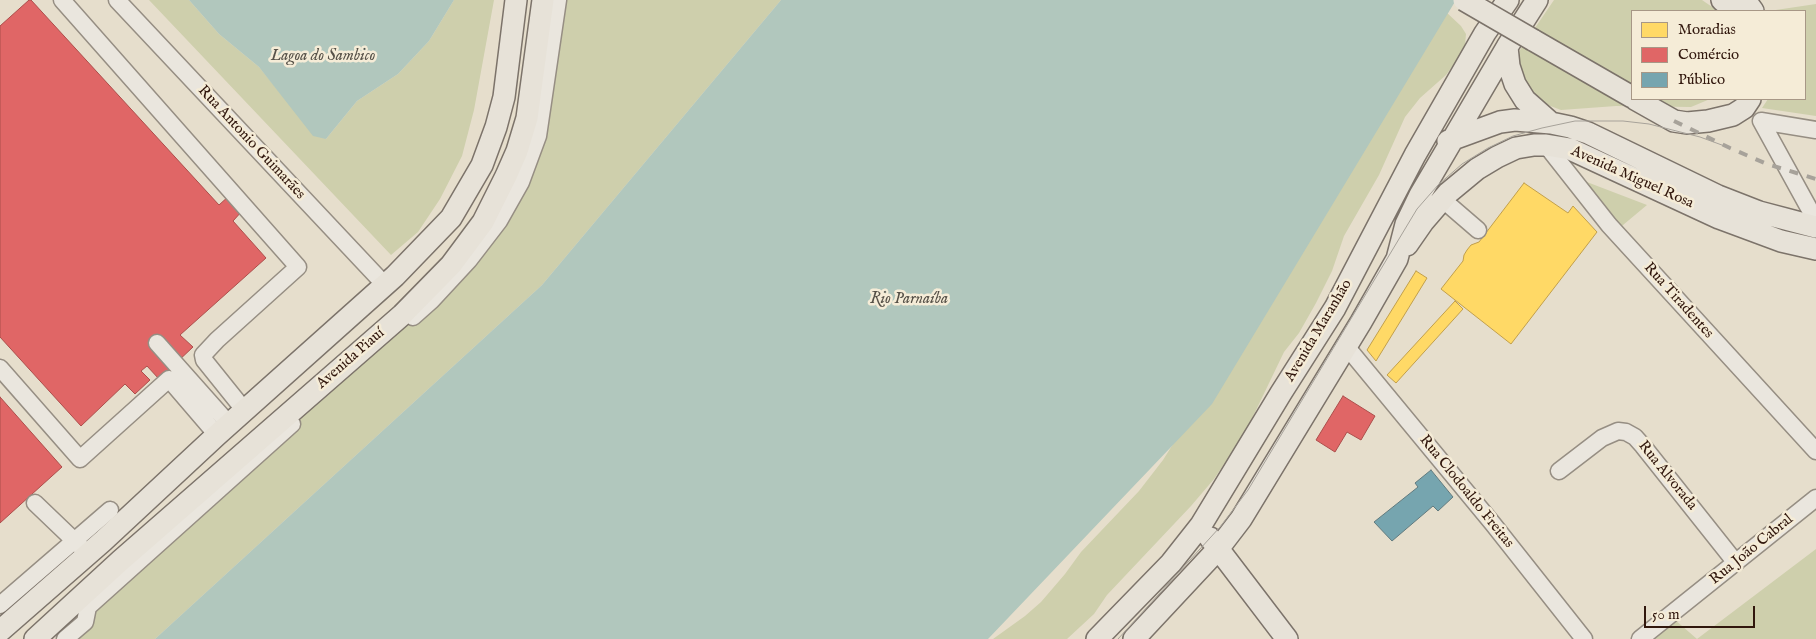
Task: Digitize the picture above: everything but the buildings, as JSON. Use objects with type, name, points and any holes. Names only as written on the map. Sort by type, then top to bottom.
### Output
[{"type":"main road","points":[[0,631],[81,547],[230,423],[385,285],[451,218],[482,165],[496,127],[504,97],[516,0]]},
{"type":"main road","name":"Avenida Piauí","points":[[35,639],[120,560],[402,315],[452,265],[483,222],[517,151],[527,118],[543,0]]},
{"type":"main road","points":[[1464,0],[1631,96]]},
{"type":"main road","name":"Avenida Maranhão","points":[[1097,639],[1171,563],[1202,525],[1281,393],[1335,308],[1416,154],[1485,33],[1508,0]]},
{"type":"main road","name":"Avenida Maranhão","points":[[1134,639],[1218,549],[1241,519],[1397,259],[1406,224],[1420,195],[1506,47],[1537,0]]},
{"type":"main road","points":[[1722,0],[1734,10]]},
{"type":"main road","name":"Avenida Miguel Rosa","points":[[1506,47],[1509,66],[1515,84],[1525,100],[1551,123]]},
{"type":"main road","points":[[1638,100],[1674,120],[1688,123],[1708,121],[1733,114],[1744,108],[1749,100]]},
{"type":"main road","points":[[1708,121],[1720,114],[1733,100]]},
{"type":"main road","name":"Avenida Miguel Rosa","points":[[1416,154],[1500,122],[1515,120],[1551,123],[1588,133],[1718,196],[1759,212],[1816,227]]},
{"type":"main road","name":"Avenida Miguel Rosa","points":[[1397,259],[1442,199],[1477,169],[1516,148],[1534,145],[1570,149],[1719,218],[1781,242],[1816,249]]},
{"type":"main road","points":[[1202,525],[1218,549],[1287,639]]},
{"type":"street","points":[[62,0],[298,266],[202,355],[230,423]]},
{"type":"street","name":"Rua Antonio Guimarães","points":[[117,0],[385,285]]},
{"type":"street","points":[[65,639],[84,622],[88,607],[430,301],[469,260],[499,221],[520,182],[538,136],[558,0]]},
{"type":"street","points":[[1816,130],[1761,121],[1816,221]]},
{"type":"street","name":"Rua Tiradentes","points":[[1546,145],[1609,225],[1816,451]]},
{"type":"street","points":[[1442,199],[1478,230]]},
{"type":"street","points":[[157,343],[230,423]]},
{"type":"street","name":"Rua Clodoaldo Freitas","points":[[1346,346],[1493,524],[1584,639]]},
{"type":"street","points":[[0,368],[80,459],[169,379],[230,423]]},
{"type":"street","name":"Rua Alvorada","points":[[1559,471],[1602,438],[1618,431],[1626,432],[1635,437],[1643,446],[1736,562]]},
{"type":"street","name":"Rua João Cabral","points":[[1640,639],[1816,498]]},
{"type":"street","points":[[34,503],[81,547]]},
{"type":"street","points":[[0,605],[81,547],[110,510]]},
{"type":"green space","points":[[149,0],[189,0],[219,34],[259,67],[283,96],[326,139],[357,101],[398,74],[429,41],[454,0],[494,0],[474,110],[462,156],[440,199],[418,232],[391,255]]},
{"type":"green space","points":[[558,0],[781,0],[542,285],[155,639],[65,639],[88,607],[469,260]]},
{"type":"green space","points":[[1554,0],[1702,0],[1717,10],[1631,10],[1631,100],[1708,100],[1691,107],[1616,106],[1561,110],[1540,102],[1522,78],[1518,59],[1520,50]]},
{"type":"green space","points":[[1816,4],[1816,116],[1762,108],[1767,100],[1806,100],[1806,10],[1776,10]]},
{"type":"green space","points":[[1445,11],[1461,26],[1466,34],[1465,45],[1460,56],[1446,75],[1420,98],[1405,117],[1379,175],[1344,236],[1332,271],[1316,303],[1299,333],[1284,352],[1245,433],[1214,479],[1107,595],[1094,614],[1067,639],[993,639],[1041,602],[1081,552],[1139,491],[1163,460]]},
{"type":"green space","points":[[1579,179],[1647,205],[1617,230]]},
{"type":"green space","points":[[1816,549],[1816,639],[1697,639]]},
{"type":"green space","points":[[1674,619],[1697,639],[1651,639]]},
{"type":"water","name":"Lagoa do Sambico","points":[[189,0],[454,0],[429,41],[398,74],[357,101],[326,139],[313,136],[259,67],[219,34]]},
{"type":"water","name":"Rio Parnaíba","points":[[781,0],[1456,0],[1212,404],[988,639],[155,639],[542,285]]},
{"type":"tram line","points":[[1118,639],[1220,527],[1248,490],[1417,209],[1438,185],[1462,164],[1488,148],[1513,136],[1575,121],[1623,121],[1649,124],[1700,137],[1730,148]]},
{"type":"railway","points":[[1674,121],[1767,164],[1816,179]]}]
